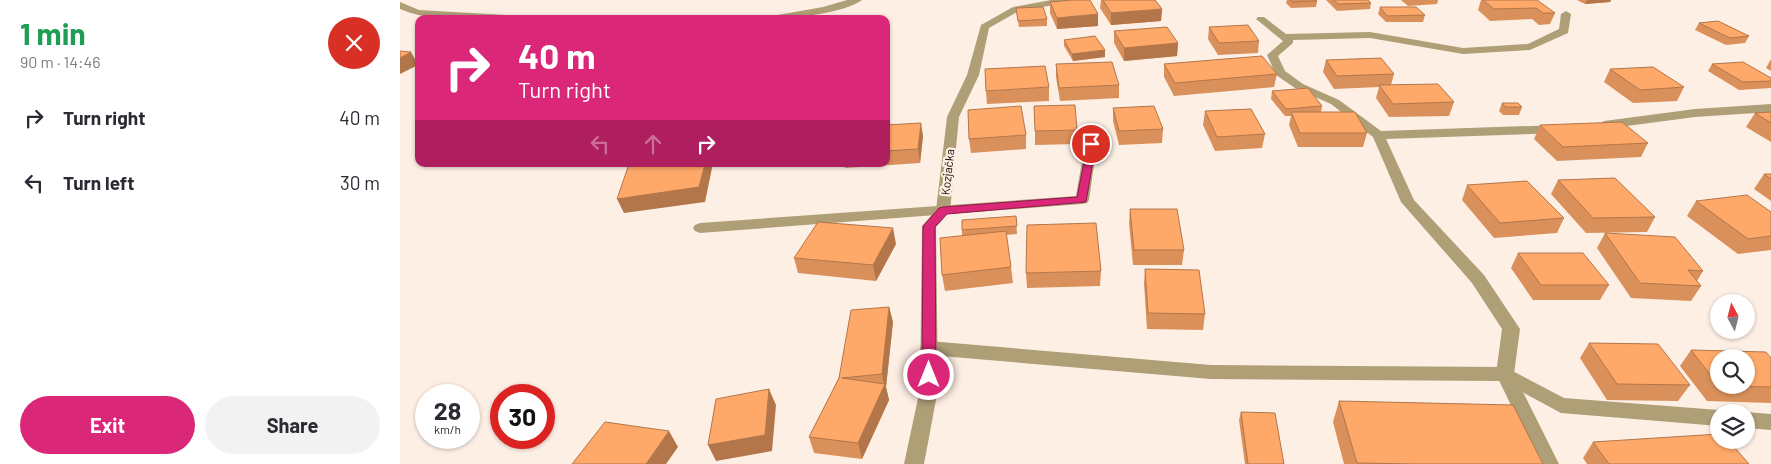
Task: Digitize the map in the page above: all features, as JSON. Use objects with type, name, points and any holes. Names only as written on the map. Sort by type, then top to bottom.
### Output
[{"type":"street","points":[[795,15],[824,10],[856,0]]},
{"type":"street","name":"Kozjačka","points":[[914,464],[929,389],[929,226],[943,211],[953,117],[973,75],[984,27],[1016,9],[1066,0]]},
{"type":"street","points":[[400,5],[417,13],[452,15]]},
{"type":"street","points":[[1285,37],[1370,35],[1463,51],[1530,47],[1564,31],[1566,14]]},
{"type":"street","points":[[1261,19],[1289,41],[1272,55],[1280,72],[1299,86],[1335,102],[1378,136],[1408,202],[1478,279],[1511,328],[1504,374],[1549,464]]},
{"type":"street","points":[[1590,127],[1695,113],[1771,108]]},
{"type":"street","points":[[1378,136],[1571,128]]},
{"type":"street","points":[[700,228],[1082,200],[1091,144]]},
{"type":"street","points":[[929,348],[1211,372],[1504,374],[1561,405],[1710,417]]},
{"type":"street","points":[[1755,421],[1771,422]]},
{"type":"building","points":[[1090,0],[1098,14],[1057,18],[1050,2]]},
{"type":"building","points":[[1103,0],[1155,0],[1162,9],[1111,13]]},
{"type":"building","points":[[1291,0],[1316,0],[1317,1],[1292,2]]},
{"type":"building","points":[[1334,0],[1368,0],[1371,3],[1338,4]]},
{"type":"building","points":[[1483,0],[1537,0],[1555,13],[1543,13],[1536,8],[1494,9]]},
{"type":"building","points":[[1043,7],[1047,19],[1018,21],[1016,8]]},
{"type":"building","points":[[1380,7],[1416,7],[1425,15],[1387,16]]},
{"type":"building","points":[[1718,21],[1749,36],[1730,38],[1699,23]]},
{"type":"building","points":[[1248,25],[1259,41],[1219,43],[1209,27]]},
{"type":"building","points":[[1167,27],[1178,43],[1124,48],[1114,31]]},
{"type":"building","points":[[1095,36],[1105,50],[1072,54],[1064,40]]},
{"type":"building","points":[[400,51],[411,52],[400,58]]},
{"type":"building","points":[[1262,56],[1277,74],[1175,83],[1164,64]]},
{"type":"building","points":[[1381,58],[1394,74],[1337,76],[1326,60]]},
{"type":"building","points":[[1112,62],[1119,85],[1059,88],[1056,64]]},
{"type":"building","points":[[1743,62],[1771,78],[1771,81],[1743,82],[1712,64]]},
{"type":"building","points":[[1045,66],[1049,87],[986,91],[985,69]]},
{"type":"building","points":[[1653,67],[1684,87],[1640,90],[1610,69]]},
{"type":"building","points":[[1438,84],[1454,102],[1393,104],[1379,85]]},
{"type":"building","points":[[1308,88],[1322,106],[1286,109],[1272,91]]},
{"type":"building","points":[[1502,103],[1518,103],[1522,107],[1505,107]]},
{"type":"building","points":[[1075,105],[1077,130],[1035,131],[1034,106]]},
{"type":"building","points":[[1021,106],[1026,135],[969,139],[968,110]]},
{"type":"building","points":[[1154,106],[1163,129],[1119,131],[1113,108]]},
{"type":"building","points":[[1251,109],[1265,134],[1217,137],[1205,111]]},
{"type":"building","points":[[1291,112],[1355,112],[1367,133],[1300,133]]},
{"type":"building","points":[[1771,112],[1771,123],[1755,113]]},
{"type":"building","points":[[1622,122],[1648,143],[1563,147],[1540,125]]},
{"type":"building","points":[[921,123],[918,149],[890,151],[890,125]]},
{"type":"building","points":[[628,167],[704,167],[699,187],[617,199]]},
{"type":"building","points":[[1764,174],[1771,174],[1771,179]]},
{"type":"building","points":[[1615,178],[1655,217],[1593,218],[1558,180]]},
{"type":"building","points":[[1527,181],[1564,218],[1500,223],[1467,185]]},
{"type":"building","points":[[1747,195],[1771,212],[1771,236],[1748,239],[1696,201]]},
{"type":"building","points":[[1130,209],[1177,209],[1184,250],[1134,250]]},
{"type":"building","points":[[1016,216],[1017,226],[962,230],[962,220]]},
{"type":"building","points":[[818,222],[893,228],[873,265],[794,258]]},
{"type":"building","points":[[1096,223],[1101,271],[1026,273],[1027,225]]},
{"type":"building","points":[[1006,231],[1011,267],[942,275],[940,238]]},
{"type":"building","points":[[1605,233],[1675,237],[1703,271],[1688,270],[1701,286],[1640,283]]},
{"type":"building","points":[[1518,253],[1583,253],[1609,285],[1541,285]]},
{"type":"building","points":[[1145,269],[1199,270],[1205,314],[1148,313]]},
{"type":"building","points":[[889,307],[882,374],[842,378],[885,384],[858,443],[809,437],[839,378],[851,310]]},
{"type":"building","points":[[1589,343],[1658,344],[1690,385],[1617,384]]},
{"type":"building","points":[[1691,350],[1710,351],[1710,374]]},
{"type":"building","points":[[1755,352],[1766,352],[1771,358],[1771,387],[1755,387]]},
{"type":"building","points":[[769,389],[765,435],[708,445],[716,399]]},
{"type":"building","points":[[1339,401],[1513,405],[1543,464],[1357,463]]},
{"type":"building","points":[[1241,412],[1275,413],[1284,464],[1248,464]]},
{"type":"building","points":[[605,422],[669,431],[646,464],[572,464]]},
{"type":"building","points":[[1710,435],[1710,449],[1736,449],[1749,464],[1609,464],[1593,442]]},
{"type":"route","points":[[929,375],[929,226],[943,211],[1082,200],[1091,144]]}]
